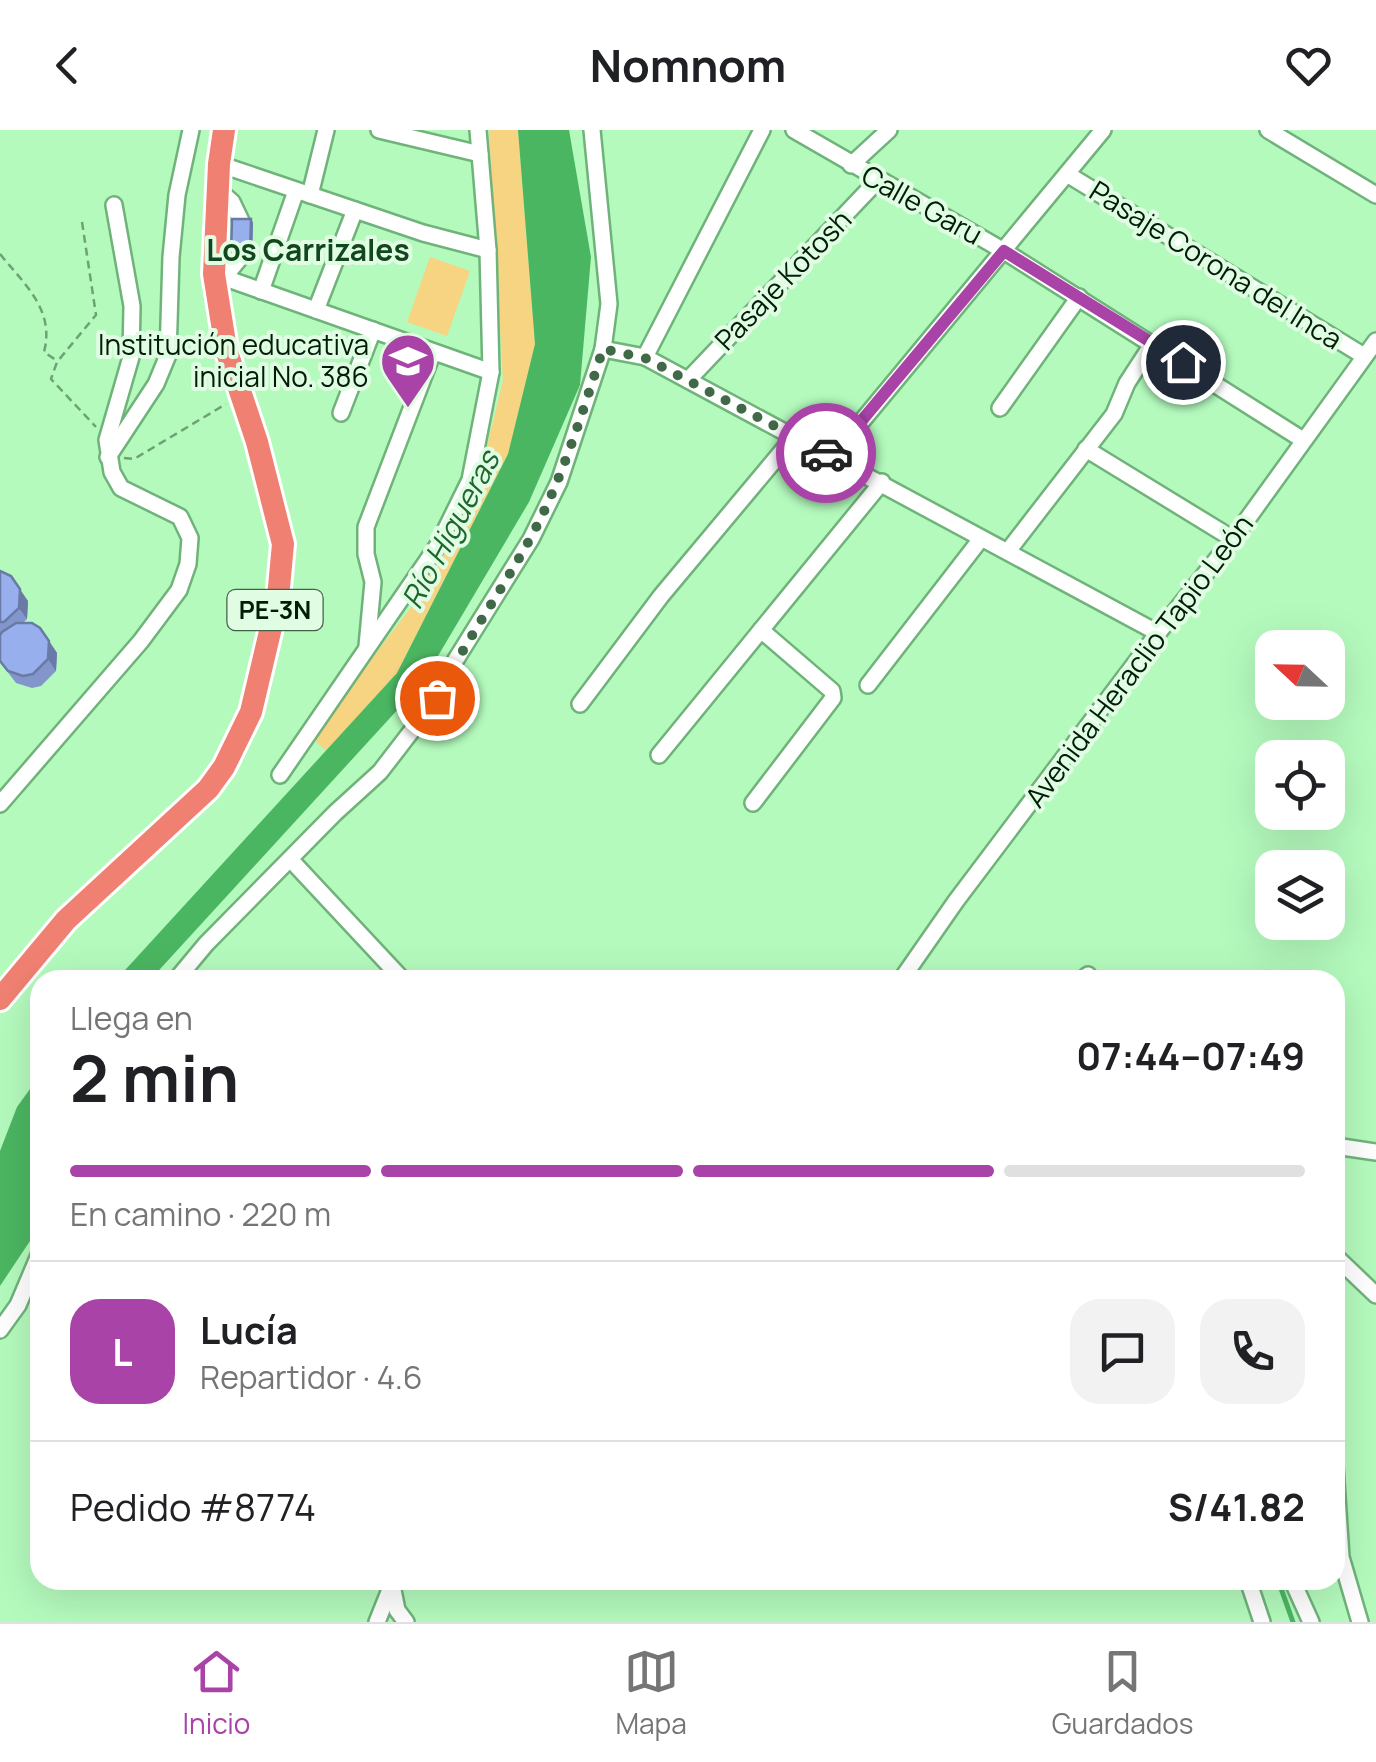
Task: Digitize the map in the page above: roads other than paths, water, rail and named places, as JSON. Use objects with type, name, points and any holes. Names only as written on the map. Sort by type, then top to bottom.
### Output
[{"type":"highway","name":"PE-3N","points":[[0,999],[66,920],[208,789],[251,712],[278,598],[283,544],[257,442],[226,349],[214,274],[218,164],[224,130]]},
{"type":"street","points":[[108,457],[156,384],[168,355],[177,195],[191,130]]},
{"type":"street","points":[[261,291],[326,130]]},
{"type":"street","points":[[382,130],[480,154]]},
{"type":"street","points":[[280,775],[438,545],[470,480],[490,372],[488,250],[478,130]]},
{"type":"street","points":[[184,970],[380,772],[437,698],[558,482],[603,349],[610,304],[592,130]]},
{"type":"street","points":[[645,358],[762,130]]},
{"type":"street","name":"Calle Garu","points":[[794,130],[1004,251],[1302,440]]},
{"type":"street","points":[[851,165],[889,130]]},
{"type":"street","points":[[832,456],[1103,130]]},
{"type":"street","points":[[1268,130],[1376,195]]},
{"type":"street","points":[[218,164],[488,250]]},
{"type":"street","name":"Pasaje Corona del Inca","points":[[1068,174],[1364,356]]},
{"type":"street","name":"Pasaje Kotosh","points":[[688,380],[878,180]]},
{"type":"street","points":[[217,189],[232,202],[242,223]]},
{"type":"street","points":[[0,804],[141,642],[179,590],[188,564],[190,538],[180,518],[121,488],[108,457],[107,440],[131,357],[132,323],[114,205]]},
{"type":"street","points":[[316,310],[355,210]]},
{"type":"street","points":[[214,274],[231,269],[240,258]]},
{"type":"street","points":[[214,274],[490,372]]},
{"type":"street","points":[[1000,408],[1079,297]]},
{"type":"street","points":[[341,413],[373,330]]},
{"type":"street","name":"Avenida Heraclio Tapio León","points":[[907,970],[1158,633],[1234,539],[1376,341]]},
{"type":"street","points":[[1008,551],[1114,414],[1127,383],[1154,343]]},
{"type":"street","points":[[603,349],[645,358],[688,380],[1158,633]]},
{"type":"street","points":[[366,650],[373,582],[366,554],[366,528],[433,352]]},
{"type":"street","points":[[580,704],[661,596],[794,438]]},
{"type":"street","points":[[1086,449],[1234,539]]},
{"type":"street","points":[[659,754],[882,482]]},
{"type":"street","points":[[868,685],[980,540]]},
{"type":"street","points":[[373,582],[405,596]]},
{"type":"street","points":[[753,803],[833,698],[832,691],[761,630]]},
{"type":"street","points":[[290,859],[395,970]]},
{"type":"street","points":[[1345,1147],[1376,1152]]},
{"type":"street","points":[[1345,1266],[1376,1295]]},
{"type":"street","points":[[0,1330],[18,1305],[30,1277]]},
{"type":"street","points":[[1345,1571],[1360,1622]]},
{"type":"street","points":[[376,1622],[389,1590]]},
{"type":"street","points":[[393,1590],[397,1610],[406,1622]]},
{"type":"street","points":[[1251,1590],[1262,1622]]},
{"type":"street","points":[[1297,1590],[1311,1622]]},
{"type":"waterway","points":[[1282,1590],[1293,1622]]},
{"type":"place","name":"Institución educativa inicial No. 386","points":[[408,410]]},
{"type":"district","name":"Los Carrizales","points":[[308,251]]},
{"type":"water label","name":"Río Higueras","points":[[451,530]]}]
